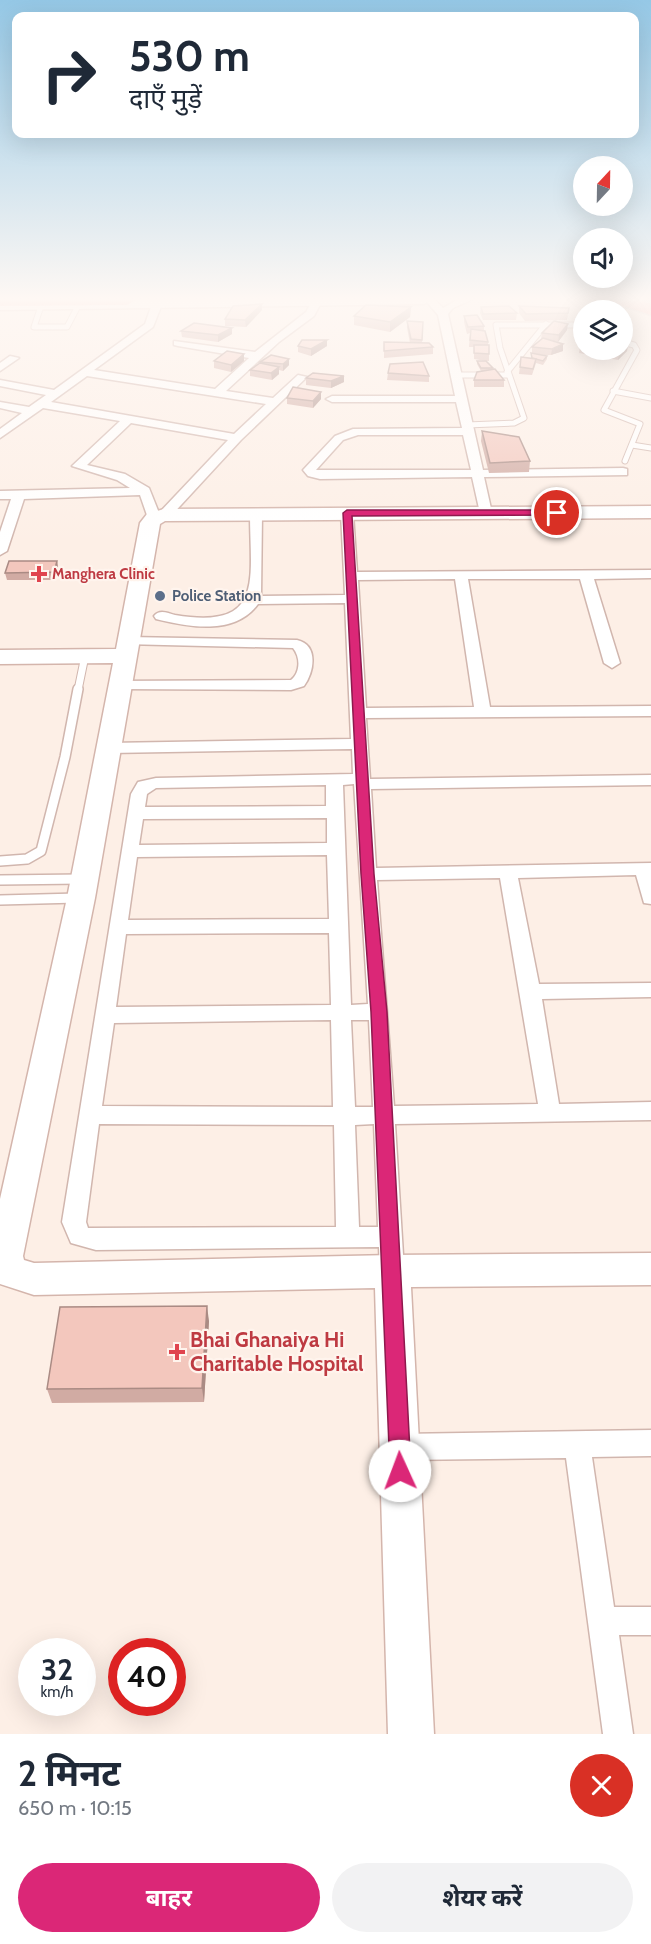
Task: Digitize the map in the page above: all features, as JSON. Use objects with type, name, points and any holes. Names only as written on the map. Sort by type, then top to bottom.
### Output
[{"type":"street","points":[[0,434],[71,381]]},
{"type":"street","points":[[140,381],[274,402]]},
{"type":"street","points":[[217,393],[230,381]]},
{"type":"street","points":[[298,381],[159,517],[150,523],[83,889],[5,1256],[6,1273],[34,1279],[390,1254],[651,1269]]},
{"type":"street","points":[[457,381],[486,513]]},
{"type":"street","points":[[0,383],[54,393]]},
{"type":"street","points":[[332,399],[461,399]]},
{"type":"street","points":[[0,405],[36,407],[237,438]]},
{"type":"street","points":[[128,420],[78,466],[121,477],[145,491],[159,517]]},
{"type":"street","points":[[468,429],[357,431],[346,434],[309,470],[320,476],[478,474],[624,466]]},
{"type":"street","points":[[0,495],[145,491]]},
{"type":"street","points":[[0,551],[19,495]]},
{"type":"street","points":[[159,517],[347,513],[651,512]]},
{"type":"street","points":[[347,513],[368,874],[379,1012],[411,1734]]},
{"type":"street","points":[[161,616],[200,622],[222,620],[238,616],[249,608],[253,600],[256,514]]},
{"type":"street","points":[[586,574],[612,663]]},
{"type":"street","points":[[352,576],[651,574]]},
{"type":"street","points":[[461,576],[483,712]]},
{"type":"street","points":[[253,600],[353,599]]},
{"type":"street","points":[[0,657],[85,656],[126,649],[297,644],[304,648],[306,656],[303,678],[299,683],[291,685],[120,684]]},
{"type":"street","points":[[358,713],[651,711]]},
{"type":"street","points":[[109,748],[361,744]]},
{"type":"street","points":[[334,780],[338,849],[348,1236]]},
{"type":"street","points":[[390,1254],[348,1236],[96,1240],[79,1236],[74,1222],[139,794],[144,786],[156,783],[334,780],[651,780]]},
{"type":"street","points":[[135,813],[336,812]]},
{"type":"street","points":[[130,851],[338,849]]},
{"type":"street","points":[[368,874],[647,869],[651,898]]},
{"type":"street","points":[[508,872],[531,992],[550,1112]]},
{"type":"street","points":[[119,927],[339,926]]},
{"type":"street","points":[[531,992],[651,990]]},
{"type":"street","points":[[106,1015],[379,1012]]},
{"type":"street","points":[[90,1115],[346,1116],[651,1111]]},
{"type":"street","points":[[399,1447],[651,1443]]},
{"type":"street","points":[[577,1444],[618,1734]]},
{"type":"street","points":[[602,1621],[651,1621]]},
{"type":"lane","points":[[468,429],[521,421],[524,418],[511,381]]},
{"type":"lane","points":[[620,381],[604,410],[640,424],[624,466]]},
{"type":"lane","points":[[614,392],[651,398]]},
{"type":"lane","points":[[632,445],[651,448]]},
{"type":"lane","points":[[0,861],[26,860],[35,857],[41,851],[65,757],[85,656]]},
{"type":"lane","points":[[0,880],[83,889]]},
{"type":"lane","points":[[0,900],[83,889]]},
{"type":"building","points":[[293,387],[321,392],[313,401],[287,398]]},
{"type":"building","points":[[482,431],[519,437],[530,461],[490,463]]},
{"type":"building","points":[[9,561],[57,561],[54,572],[5,573]]},
{"type":"building","points":[[207,1306],[202,1388],[47,1389],[60,1307]]},
{"type":"place","name":"Manghera Clinic","points":[[39,574]]},
{"type":"place","name":"Police Station","points":[[160,596]]},
{"type":"place","name":"Bhai Ghanaiya Hi Charitable Hospital","points":[[177,1352]]},
{"type":"route","points":[[400,1471],[379,1012],[368,874],[347,513],[557,513]]}]
